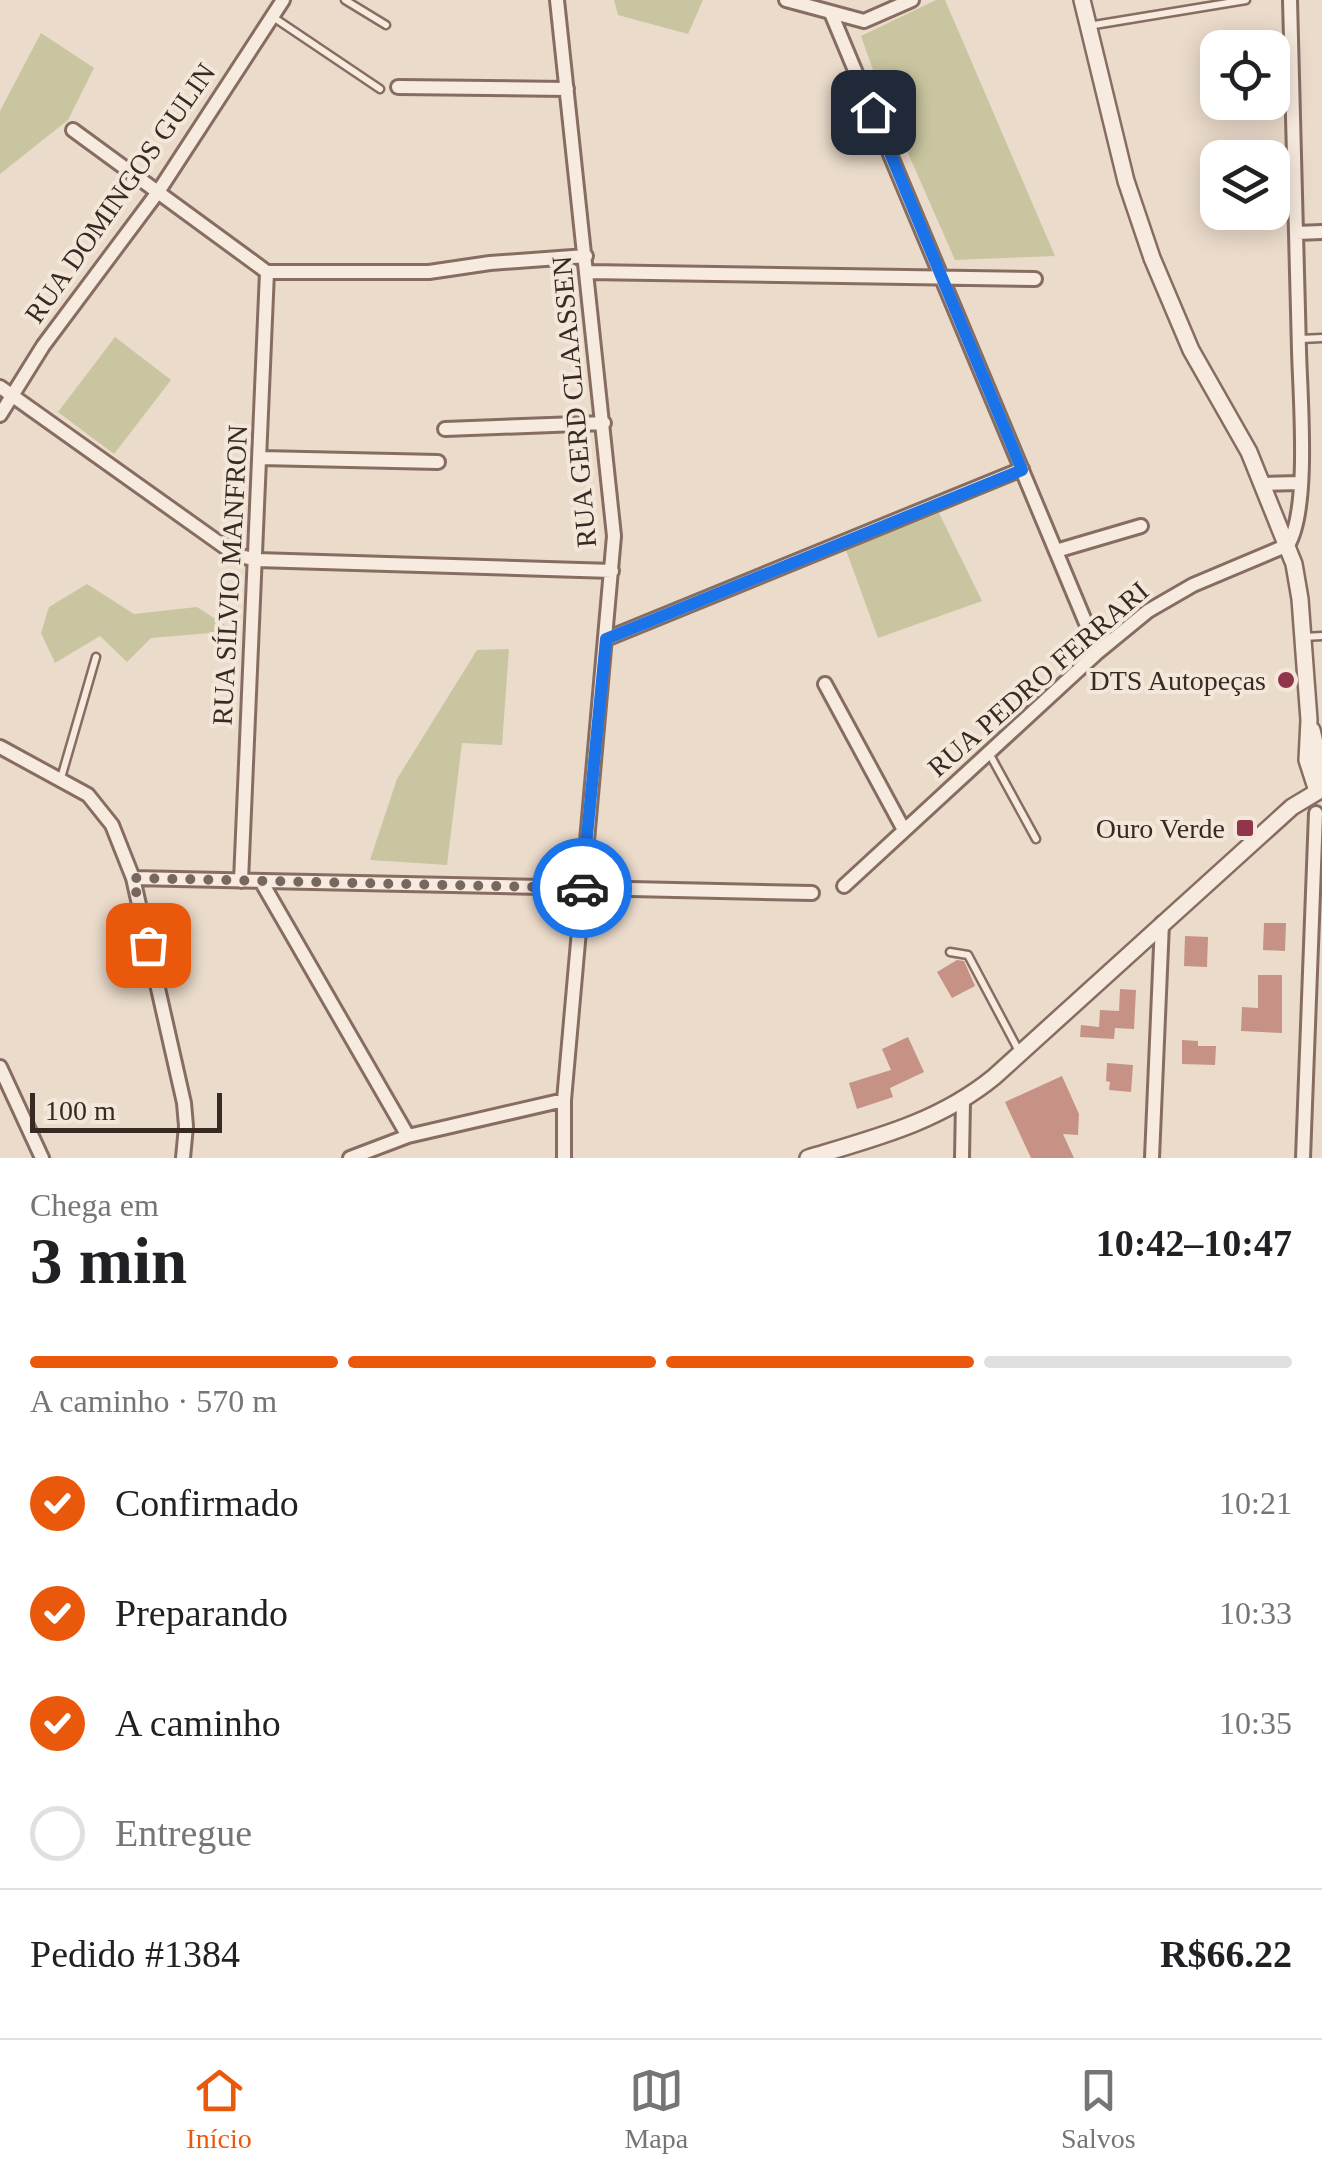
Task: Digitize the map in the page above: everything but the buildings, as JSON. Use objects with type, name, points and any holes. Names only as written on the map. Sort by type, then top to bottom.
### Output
[{"type":"street","name":"RUA DOMINGOS GULIN","points":[[0,415],[42,346],[158,192],[282,0]]},
{"type":"street","name":"RUA GERD CLAASSEN","points":[[557,0],[614,520],[564,1100],[564,1158]]},
{"type":"street","points":[[786,0],[813,3],[832,13],[864,21],[912,0]]},
{"type":"street","points":[[808,1158],[907,1128],[963,1101],[1020,1054],[1292,806],[1320,790],[1316,720],[1298,581],[1288,545],[1242,437],[1182,332],[1152,258],[1126,181],[1082,0]]},
{"type":"street","points":[[1288,545],[1297,528],[1300,483],[1290,0]]},
{"type":"street","points":[[832,13],[1098,652]]},
{"type":"street","points":[[398,87],[567,89]]},
{"type":"street","points":[[73,130],[267,272],[428,272],[490,262],[586,256]]},
{"type":"street","points":[[1296,233],[1322,232]]},
{"type":"street","name":"RUA SÍLVIO MANFRON","points":[[241,880],[267,272]]},
{"type":"street","points":[[588,272],[1035,279]]},
{"type":"street","points":[[0,386],[226,549],[257,560],[612,571]]},
{"type":"street","points":[[446,429],[604,423]]},
{"type":"street","points":[[261,458],[438,462]]},
{"type":"street","points":[[606,639],[1022,470]]},
{"type":"street","points":[[1262,484],[1300,483]]},
{"type":"street","points":[[1056,552],[1142,526]]},
{"type":"street","name":"RUA PEDRO FERRARI","points":[[844,886],[1098,652],[1167,598],[1288,545]]},
{"type":"street","points":[[825,684],[904,830]]},
{"type":"street","points":[[0,747],[88,794],[105,813],[133,878],[184,1103],[186,1144],[182,1158]]},
{"type":"street","points":[[1304,1158],[1316,813]]},
{"type":"street","points":[[133,878],[812,894]]},
{"type":"street","points":[[261,881],[408,1136]]},
{"type":"street","points":[[1152,1158],[1162,923]]},
{"type":"street","points":[[0,1066],[42,1158]]},
{"type":"street","points":[[350,1158],[408,1136],[564,1100]]},
{"type":"street","points":[[962,1158],[963,1101]]},
{"type":"lane","points":[[346,0],[386,25]]},
{"type":"lane","points":[[1087,26],[1246,0]]},
{"type":"lane","points":[[272,16],[380,89]]},
{"type":"lane","points":[[1298,340],[1322,338]]},
{"type":"lane","points":[[1303,637],[1322,636]]},
{"type":"lane","points":[[60,779],[96,657]]},
{"type":"lane","points":[[988,752],[1036,839]]},
{"type":"lane","points":[[950,952],[968,956],[1020,1054]]},
{"type":"shaded area","points":[[614,0],[703,0],[688,34],[618,15]]},
{"type":"shaded area","points":[[936,0],[945,0],[1055,256],[955,260],[879,87],[861,36]]},
{"type":"shaded area","points":[[41,33],[94,68],[68,120],[0,174],[0,111]]},
{"type":"shaded area","points":[[115,337],[171,380],[114,454],[58,412]]},
{"type":"shaded area","points":[[939,513],[982,601],[878,638],[846,550]]},
{"type":"shaded area","points":[[87,584],[134,614],[197,607],[234,631],[151,638],[127,662],[100,636],[55,663],[41,633],[49,607]]},
{"type":"shaded area","points":[[509,649],[502,745],[462,743],[447,865],[370,860],[397,779],[477,650]]},
{"type":"way so far","points":[[148,945],[133,878],[582,888]]},
{"type":"place","name":"DTS Autopeças","points":[[1286,680]]},
{"type":"place","name":"Ouro Verde","points":[[1245,828]]},
{"type":"route","points":[[582,888],[606,639],[1022,470],[873,112]]}]
